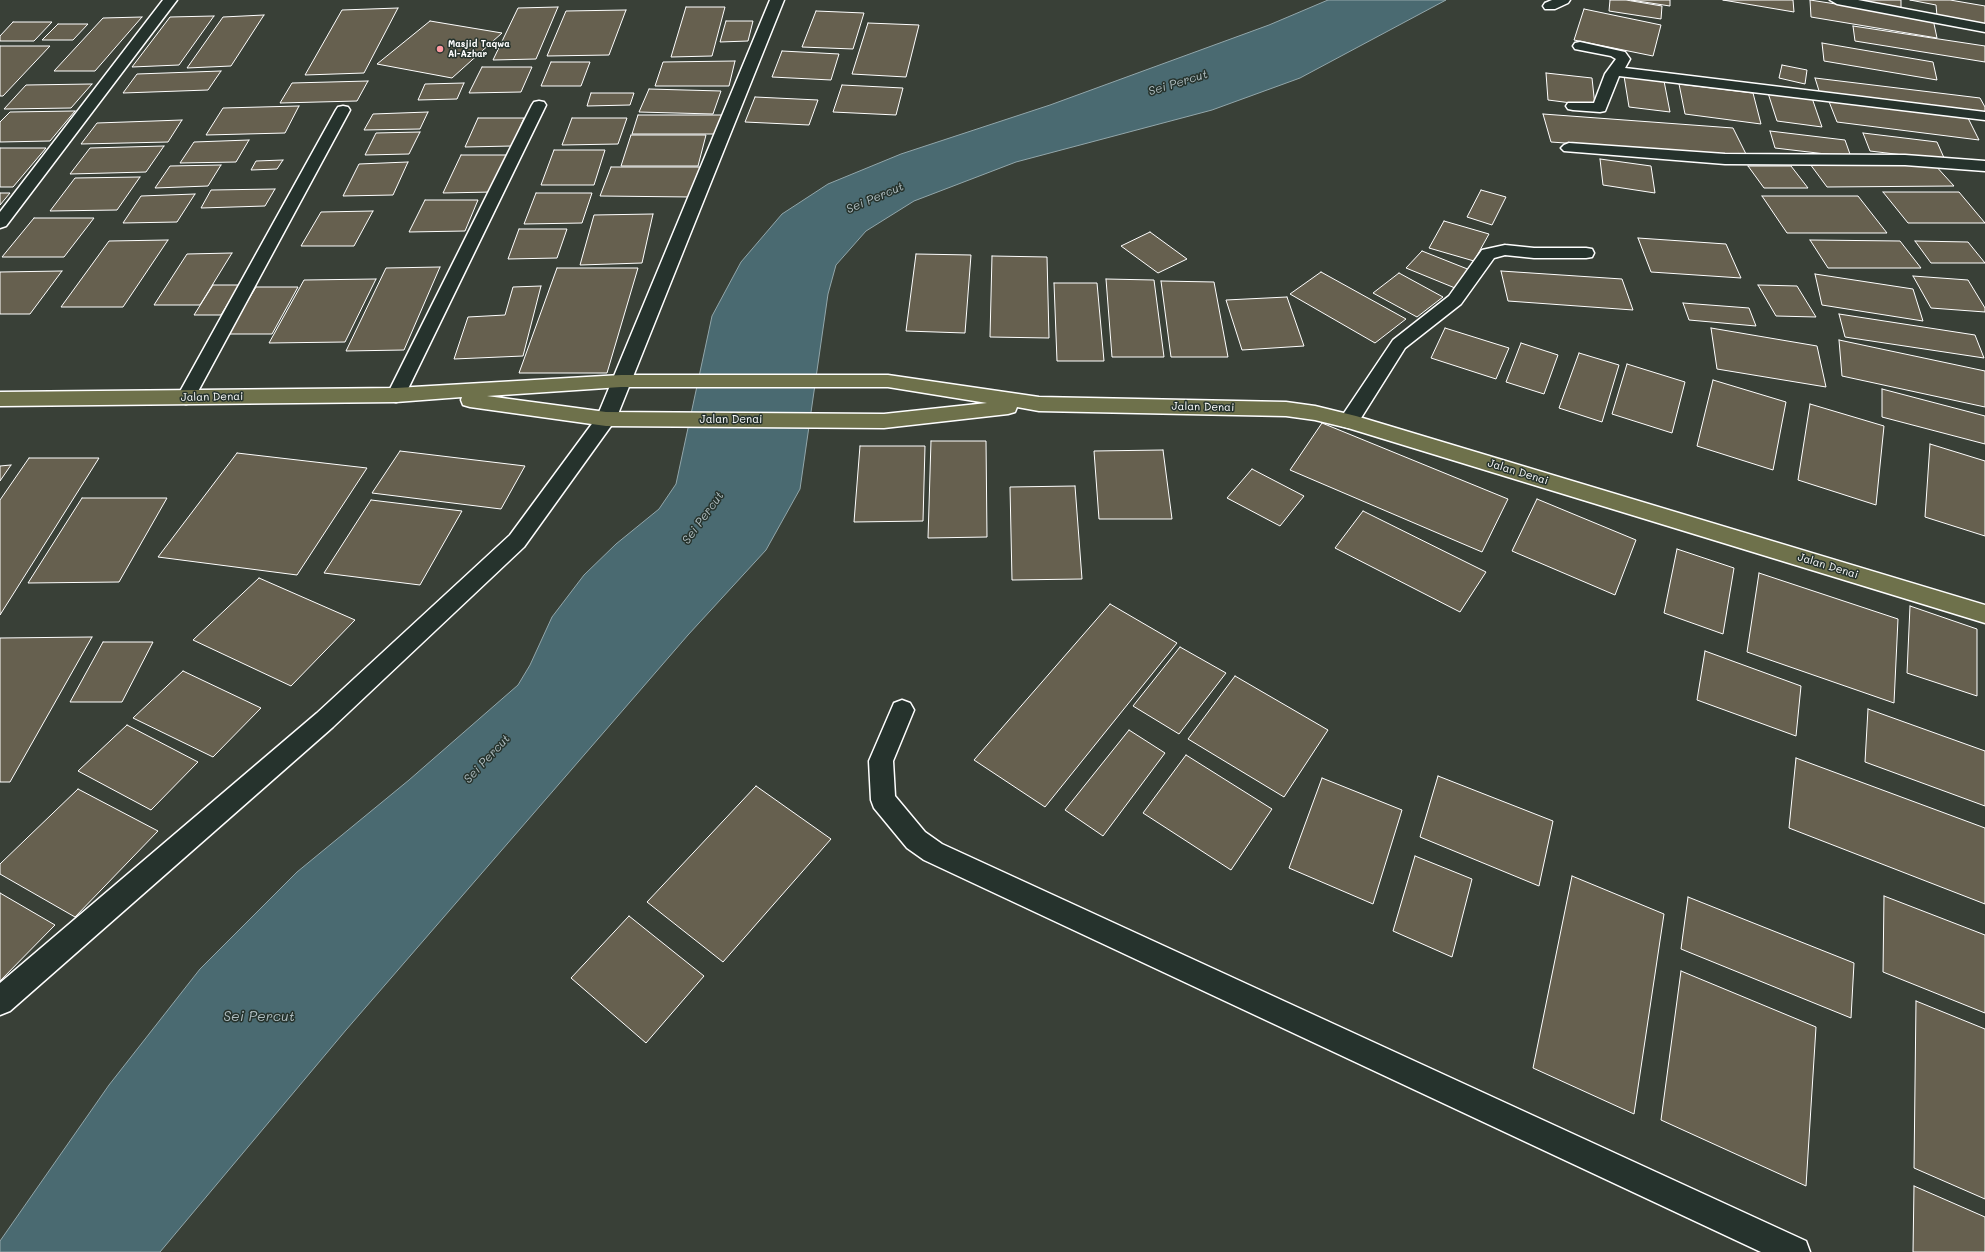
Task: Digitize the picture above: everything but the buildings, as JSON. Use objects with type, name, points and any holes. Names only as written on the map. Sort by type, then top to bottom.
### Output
[{"type":"main road","name":"Jalan Denai","points":[[0,399],[396,395],[621,381],[660,380],[888,381],[1039,404]]},
{"type":"main road","name":"Jalan Denai","points":[[424,394],[606,419],[884,421],[1039,404],[1286,409],[1315,413],[1349,421],[1985,614]]},
{"type":"street","points":[[0,224],[170,0]]},
{"type":"street","points":[[0,1001],[325,720],[517,541],[606,419],[777,0]]},
{"type":"street","points":[[1550,6],[1563,0]]},
{"type":"street","points":[[1837,0],[1985,28]]},
{"type":"street","points":[[1572,106],[1600,108],[1612,74],[1616,71],[1623,58],[1615,53],[1580,46]]},
{"type":"street","points":[[1616,71],[1985,116]]},
{"type":"street","points":[[396,395],[539,105]]},
{"type":"street","points":[[186,397],[343,110]]},
{"type":"street","points":[[1569,148],[1725,159],[1905,160],[1985,166]]},
{"type":"street","points":[[1349,421],[1399,344],[1455,300],[1477,267],[1488,254],[1506,250],[1534,253],[1586,253]]},
{"type":"street","points":[[902,710],[881,761],[883,800],[916,840],[933,852],[1795,1252]]},
{"type":"water","name":"Sei Percut","points":[[1328,0],[1446,0],[1300,78],[1212,110],[1016,162],[914,201],[866,231],[836,265],[828,294],[800,489],[766,550],[688,635],[346,1030],[160,1252],[0,1252],[0,1241],[109,1085],[200,969],[297,872],[409,780],[518,685],[530,665],[552,617],[584,575],[616,544],[659,509],[676,484],[712,316],[741,262],[782,214],[828,184],[901,154],[1050,105],[1269,25]]},
{"type":"place","name":"Masjid Taqwa Al-Azhar","points":[[440,49]]}]
